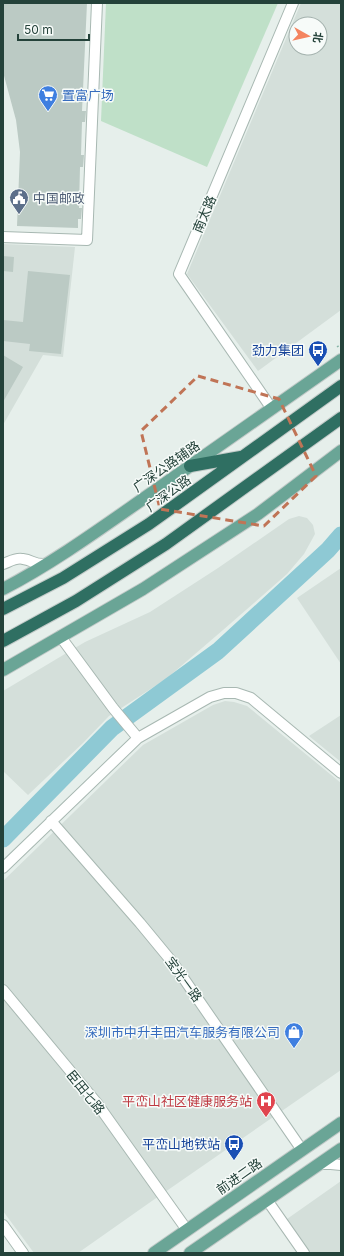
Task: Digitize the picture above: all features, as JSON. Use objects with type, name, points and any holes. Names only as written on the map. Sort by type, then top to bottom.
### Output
[{"type":"highway","name":"广深公路","points":[[3,609],[63,578],[149,524],[341,386]]},
{"type":"highway","points":[[3,641],[76,601],[166,544],[341,418]]},
{"type":"highway","points":[[190,466],[244,456]]},
{"type":"main road","name":"广深公路辅路","points":[[3,589],[46,564],[116,517],[341,360]]},
{"type":"main road","points":[[3,670],[143,589],[258,514],[341,451]]},
{"type":"main road","name":"前进二路","points":[[154,1253],[341,1123]]},
{"type":"main road","points":[[190,1253],[341,1149]]},
{"type":"street","points":[[3,237],[87,240],[97,3]]},
{"type":"street","name":"南太路","points":[[272,409],[179,274],[293,3]]},
{"type":"street","points":[[3,564],[18,558],[22,558],[38,565],[46,564]]},
{"type":"street","points":[[60,636],[113,708],[138,738]]},
{"type":"street","points":[[3,868],[138,738],[210,697],[224,693],[236,693],[251,698],[341,773]]},
{"type":"street","name":"宝光一路","points":[[51,821],[173,963],[302,1150]]},
{"type":"street","name":"臣田七路","points":[[3,990],[96,1102],[187,1230]]},
{"type":"street","points":[[319,1164],[341,1165]]},
{"type":"street","points":[[267,1200],[304,1253]]},
{"type":"street","points":[[3,1225],[23,1253]]},
{"type":"path","points":[[337,347],[341,344]]},
{"type":"highlighted area","points":[[198,376],[279,399],[316,476],[264,526],[160,509],[141,431]]},
{"type":"shaded area","points":[[301,3],[341,3],[341,310],[258,371],[187,274],[288,34],[288,56],[328,56],[328,16],[296,16]]},
{"type":"shaded area","points":[[3,244],[75,247],[63,357],[43,355],[3,425]]},
{"type":"shaded area","points":[[299,516],[307,518],[313,525],[315,534],[304,554],[287,574],[223,630],[166,679],[109,716],[28,795],[3,771],[3,691],[85,642],[150,612],[218,568],[289,519]]},
{"type":"shaded area","points":[[341,568],[341,664],[297,598]]},
{"type":"shaded area","points":[[225,701],[247,706],[341,783],[341,1070],[165,1192],[61,1054],[3,985],[3,881],[143,745],[213,705]]},
{"type":"shaded area","points":[[341,715],[341,762],[309,736]]},
{"type":"shaded area","points":[[3,995],[92,1104],[159,1196],[78,1253],[34,1253],[3,1211]]},
{"type":"shaded area","points":[[341,1181],[341,1253],[311,1253],[287,1219]]},
{"type":"green space","points":[[106,3],[278,3],[207,167],[101,121]]},
{"type":"building","name":"置富广场","points":[[3,3],[87,3],[82,111],[86,111],[85,122],[82,122],[81,155],[84,155],[83,167],[80,167],[79,208],[82,208],[81,219],[78,219],[78,228],[17,226],[20,152],[16,120],[3,72]]},
{"type":"building","points":[[3,256],[14,257],[13,272],[3,271]]},
{"type":"building","points":[[28,271],[70,275],[61,354],[29,351],[30,344],[3,341],[3,320],[23,322]]},
{"type":"building","points":[[3,355],[23,367],[3,402]]},
{"type":"waterway","points":[[3,839],[112,728],[218,651],[328,550],[341,535]]},
{"type":"place","name":"置富广场","points":[[48,112]]},
{"type":"place","name":"中国邮政","points":[[19,215]]},
{"type":"place","name":"劲力集团","points":[[318,367]]},
{"type":"place","name":"深圳市中升丰田汽车服务有限公司","points":[[294,1049]]},
{"type":"place","name":"平峦山社区健康服务站","points":[[266,1118]]},
{"type":"place","name":"平峦山地铁站","points":[[234,1161]]}]
